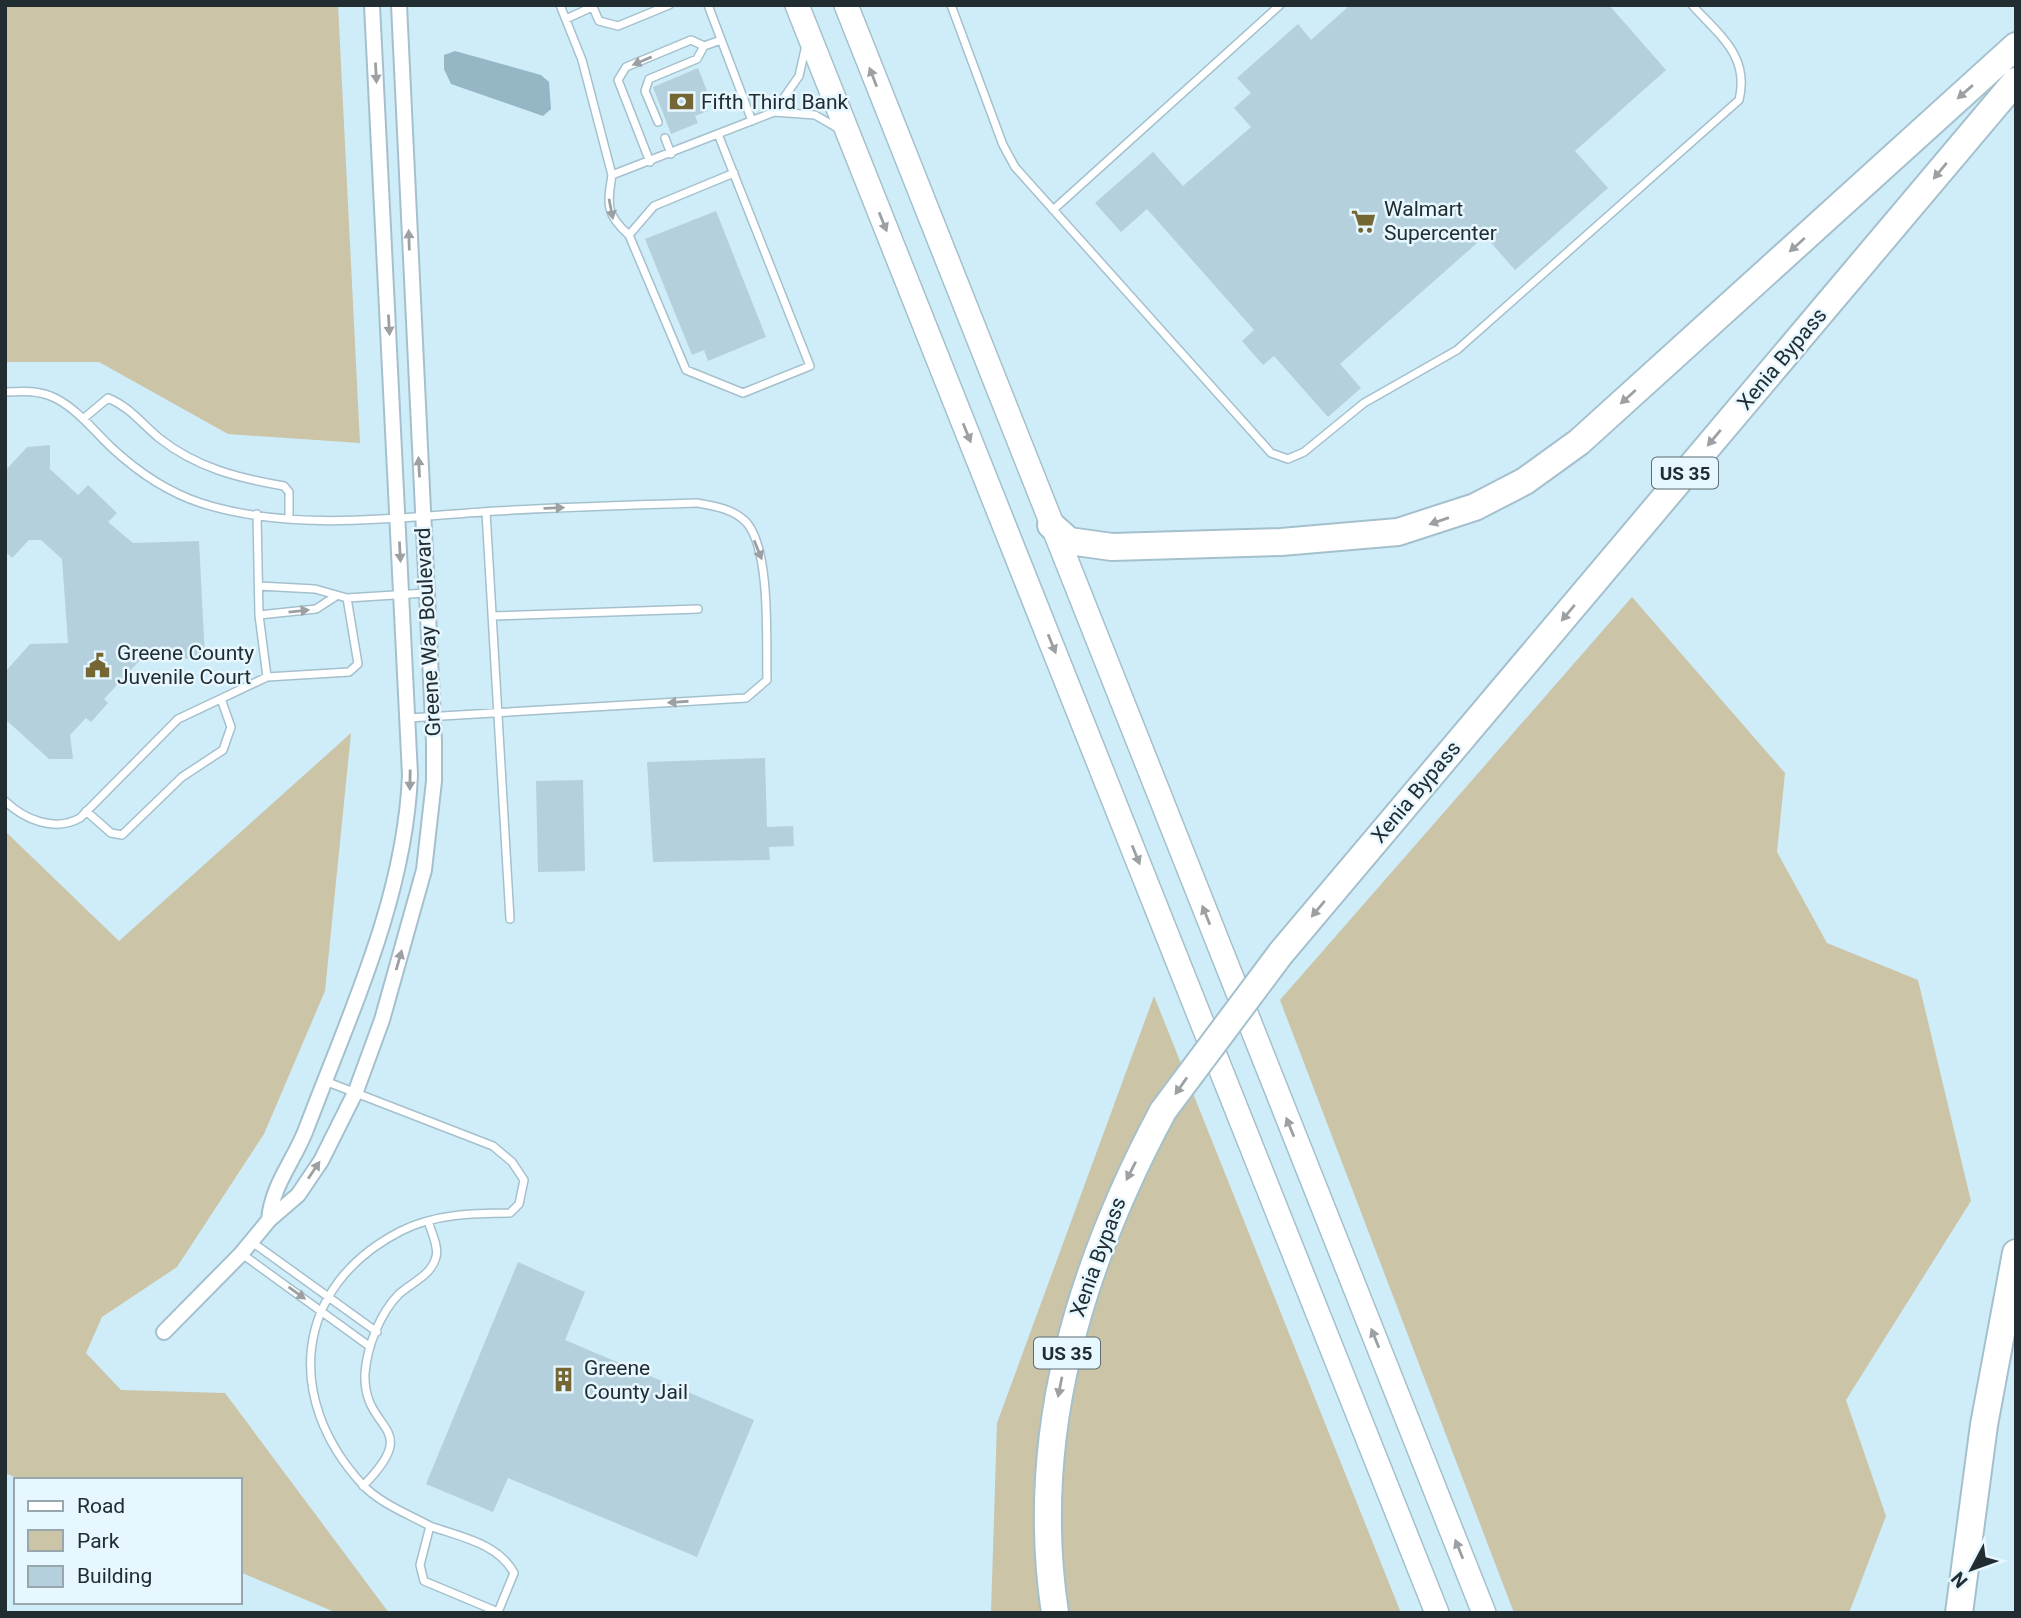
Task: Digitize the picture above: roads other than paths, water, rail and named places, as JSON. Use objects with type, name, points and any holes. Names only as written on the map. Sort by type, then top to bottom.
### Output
[{"type":"highway","points":[[1051,525],[1069,541],[1089,546],[1206,545],[1398,532],[1475,507],[1525,481],[1579,442],[2016,46]]},
{"type":"highway","name":"Xenia Bypass","points":[[1055,1613],[1048,1513],[1053,1429],[1063,1367],[1094,1260],[1131,1172],[1163,1111],[1281,953],[2016,81]]},
{"type":"highway","points":[[1959,1613],[1984,1425],[2016,1253]]},
{"type":"highway","points":[[1976,1613],[1996,1436],[2016,1311]]},
{"type":"main road","points":[[797,5],[1437,1613]]},
{"type":"main road","points":[[846,5],[1484,1613]]},
{"type":"street","name":"Greene Way Boulevard","points":[[269,1220],[271,1199],[302,1141],[379,933],[400,863],[409,812],[408,718],[372,5]]},
{"type":"street","name":"Greene Way Boulevard","points":[[164,1332],[241,1254],[269,1220],[291,1202],[313,1172],[356,1091],[382,1020],[424,870],[434,781],[399,5]]},
{"type":"lane","points":[[560,5],[582,60],[612,175],[608,198],[612,220],[629,235],[686,370],[743,393],[810,366],[718,134]]},
{"type":"lane","points":[[566,19],[592,6],[599,21],[618,26],[669,5]]},
{"type":"lane","points":[[708,5],[752,121]]},
{"type":"lane","points":[[951,5],[1003,145],[1015,167],[1271,453],[1288,458],[1304,452],[1323,439],[1364,403],[1457,350],[1739,100],[1742,86],[1739,60],[1692,5]]},
{"type":"lane","points":[[1053,210],[1280,5]]},
{"type":"lane","points":[[774,112],[799,76],[809,34]]},
{"type":"lane","points":[[650,162],[618,80],[626,67],[691,40],[704,46]]},
{"type":"lane","points":[[658,122],[645,91],[649,79],[697,59],[704,46],[721,40]]},
{"type":"lane","points":[[612,175],[774,112],[815,115],[848,134]]},
{"type":"lane","points":[[665,138],[671,154]]},
{"type":"lane","points":[[629,235],[654,206],[734,173]]},
{"type":"lane","points":[[5,392],[33,391],[55,398],[160,486],[202,503],[257,514],[289,518],[398,517],[698,503],[723,507],[748,524],[763,562],[767,680],[746,698],[408,718]]},
{"type":"lane","points":[[83,419],[108,398],[123,404],[160,439],[205,467],[236,478],[284,486],[289,492],[289,518]]},
{"type":"lane","points":[[486,512],[510,919]]},
{"type":"lane","points":[[257,514],[259,615],[267,677]]},
{"type":"lane","points":[[259,586],[315,589],[347,598],[426,593]]},
{"type":"lane","points":[[259,615],[316,609],[336,596]]},
{"type":"lane","points":[[5,801],[37,821],[67,825],[86,811],[178,719],[267,677],[348,672],[358,664],[347,598]]},
{"type":"lane","points":[[492,616],[698,609]]},
{"type":"lane","points":[[86,811],[111,833],[122,835],[182,777],[223,750],[231,727],[221,699]]},
{"type":"lane","points":[[324,1081],[356,1091],[493,1146],[512,1161],[524,1180],[519,1204],[510,1213],[467,1213],[428,1221],[402,1230],[377,1246],[355,1265],[327,1297],[321,1311],[308,1366],[313,1399],[327,1440],[363,1486],[430,1526],[496,1551],[506,1559],[513,1573],[498,1612],[424,1581],[420,1565],[430,1526]]},
{"type":"lane","points":[[363,1486],[385,1464],[392,1450],[388,1432],[370,1406],[365,1375],[369,1346],[389,1306],[431,1269],[438,1254],[428,1221]]},
{"type":"lane","points":[[252,1242],[377,1332]]},
{"type":"lane","points":[[241,1254],[369,1346]]},
{"type":"water","points":[[455,51],[541,75],[549,82],[551,109],[543,116],[451,84],[444,69],[444,55]]},
{"type":"place","name":"Fifth Third Bank","points":[[681,102]]},
{"type":"place","name":"Walmart Supercenter","points":[[1364,221]]},
{"type":"place","name":"Greene County Juvenile Court","points":[[97,665]]},
{"type":"place","name":"Greene County Jail","points":[[564,1380]]}]
